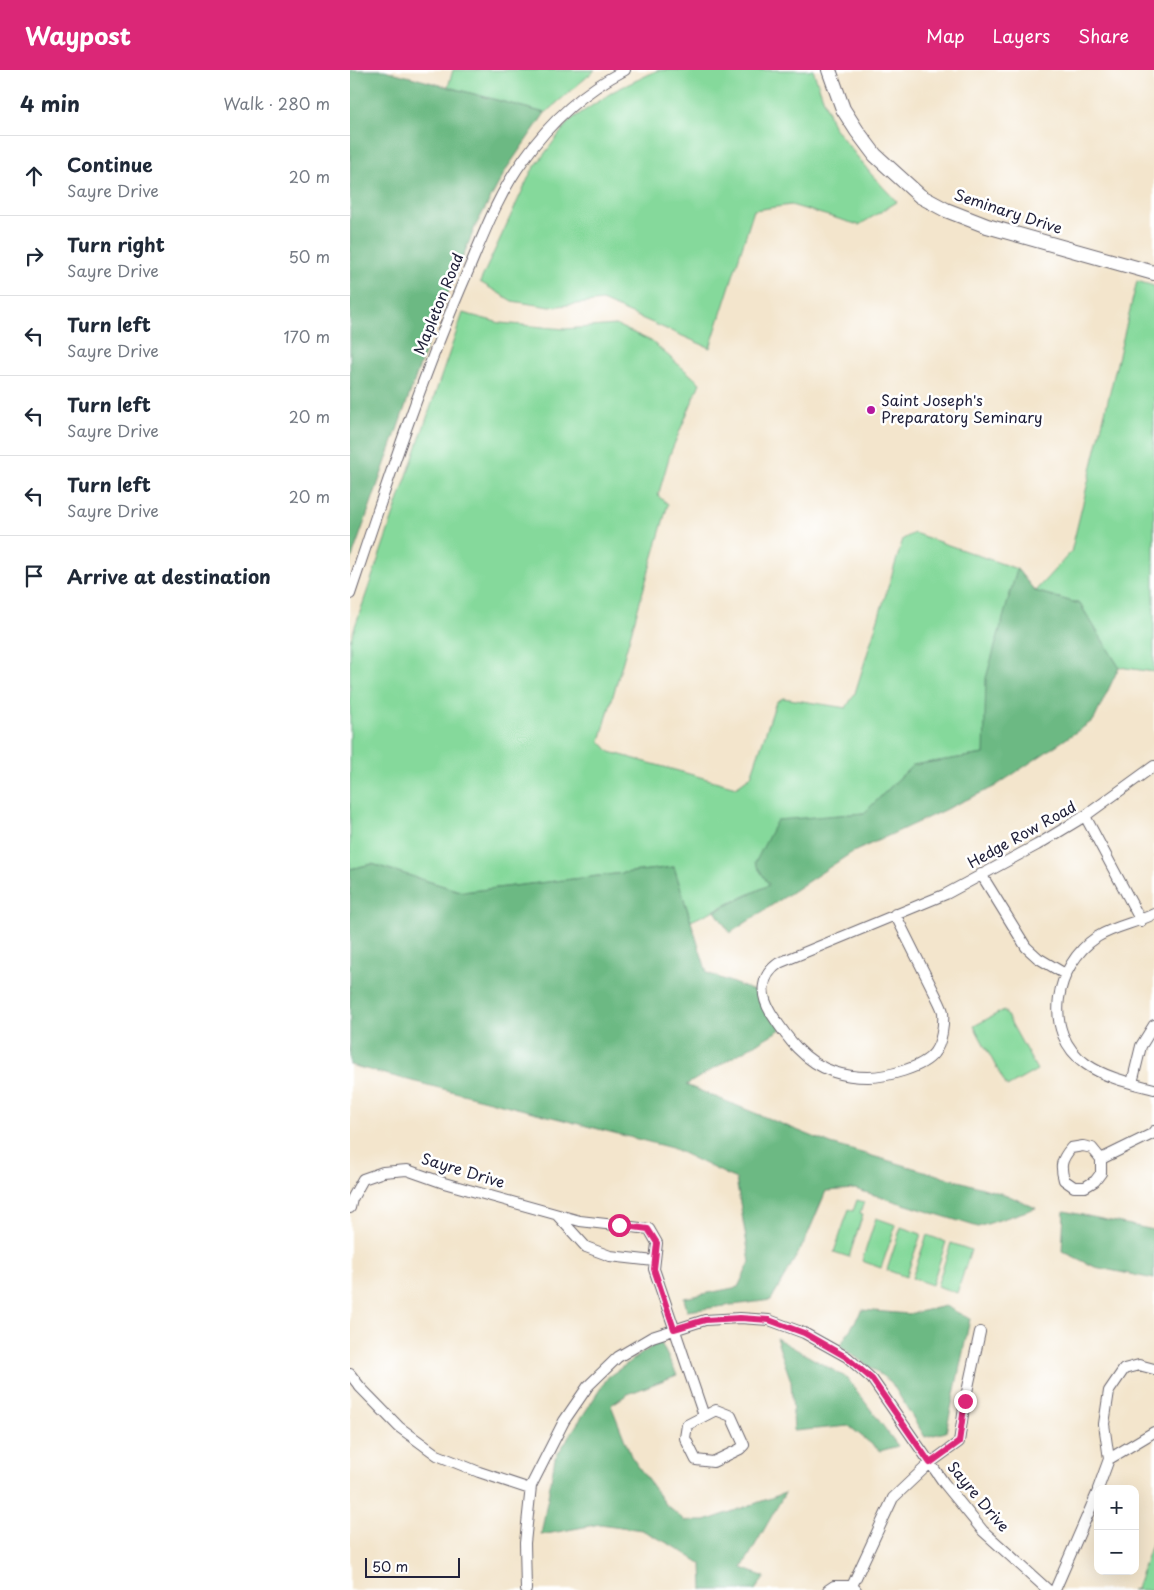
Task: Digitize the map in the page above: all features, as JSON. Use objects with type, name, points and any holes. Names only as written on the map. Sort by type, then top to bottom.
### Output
[{"type":"street","name":"Mapleton Road","points":[[350,594],[434,354],[463,283],[505,190],[522,161],[563,113],[584,95],[625,70]]},
{"type":"street","name":"Seminary Drive","points":[[829,70],[844,109],[857,131],[875,155],[920,196],[946,210],[987,226],[1154,273]]},
{"type":"street","name":"Hedge Row Road","points":[[895,914],[938,998],[943,1012],[941,1039],[934,1054],[918,1065],[903,1071],[868,1077],[834,1072],[804,1055],[787,1038],[765,1003],[764,984],[767,975],[779,963],[895,914],[946,894],[1085,816],[1154,766]]},
{"type":"street","points":[[1085,816],[1141,921]]},
{"type":"street","points":[[982,874],[1026,947],[1038,958],[1065,974]]},
{"type":"street","points":[[1154,914],[1141,921],[1113,929],[1096,938],[1077,956],[1065,974],[1058,998],[1058,1019],[1063,1036],[1072,1052],[1086,1064],[1104,1075],[1154,1089]]},
{"type":"street","points":[[1132,1083],[1141,1046],[1154,1025]]},
{"type":"street","points":[[1101,1159],[1152,1134],[1154,1131]]},
{"type":"street","points":[[1082,1146],[1092,1148],[1101,1159],[1101,1173],[1095,1182],[1085,1186],[1074,1187],[1064,1180],[1061,1168],[1065,1156],[1071,1148],[1082,1146]]},
{"type":"street","name":"Sayre Drive","points":[[350,1208],[352,1199],[363,1179],[383,1172],[407,1170],[444,1183],[580,1221],[648,1229],[657,1243],[654,1269],[704,1416]]},
{"type":"street","points":[[557,1214],[586,1247],[610,1256],[654,1261]]},
{"type":"street","name":"Sayre Drive","points":[[526,1590],[525,1543],[530,1489],[564,1422],[588,1386],[618,1357],[652,1337],[705,1320],[740,1318],[769,1320],[804,1333],[846,1357],[872,1379],[944,1484],[983,1531],[1048,1590]]},
{"type":"street","name":"Sayre Drive","points":[[828,1590],[834,1586],[854,1588],[893,1498],[930,1463],[959,1442],[965,1401],[980,1332]]},
{"type":"street","points":[[1100,1485],[1109,1459],[1104,1424],[1109,1391],[1124,1369],[1139,1365],[1154,1369]]},
{"type":"street","points":[[350,1374],[399,1427],[437,1455],[530,1489]]},
{"type":"street","points":[[716,1410],[731,1416],[742,1447],[712,1462],[696,1460],[685,1438],[687,1425],[704,1416],[716,1410]]},
{"type":"street","points":[[1109,1459],[1154,1432]]},
{"type":"street","points":[[1055,1590],[1094,1499]]},
{"type":"green space","points":[[350,70],[384,70],[545,113],[507,168],[475,227],[428,342],[350,563]]},
{"type":"green space","points":[[453,70],[595,70],[545,113],[448,87]]},
{"type":"green space","points":[[658,70],[813,70],[833,126],[871,174],[897,202],[859,225],[791,205],[754,210],[710,348],[602,301],[550,307],[512,301],[480,282],[531,172],[569,121],[614,91]]},
{"type":"green space","points":[[1137,281],[1154,286],[1154,672],[1119,667],[1080,604],[1035,591],[1071,552]]},
{"type":"green space","points":[[463,313],[500,323],[565,329],[616,325],[651,341],[700,383],[670,454],[658,496],[668,504],[600,741],[610,752],[736,787],[751,776],[776,702],[783,698],[846,708],[855,693],[903,539],[914,533],[1017,569],[985,731],[985,754],[913,765],[864,813],[777,821],[769,885],[691,921],[674,867],[463,892],[372,864],[350,869],[350,641]]},
{"type":"green space","points":[[1017,569],[1035,591],[1080,604],[1119,667],[1094,720],[994,787],[851,853],[730,933],[715,911],[769,885],[755,863],[777,820],[864,813],[913,765],[984,754],[986,678]]},
{"type":"green space","points":[[372,864],[463,892],[674,867],[707,973],[765,995],[781,1029],[686,1085],[831,1144],[1007,1195],[1036,1208],[978,1227],[855,1189],[826,1191],[804,1243],[771,1300],[687,1311],[684,1298],[738,1287],[750,1262],[736,1179],[672,1148],[350,1065],[350,869]]},
{"type":"green space","points":[[1004,1010],[1037,1070],[1007,1087],[974,1026]]},
{"type":"green space","points":[[857,1200],[864,1202],[860,1213],[863,1214],[849,1257],[834,1252],[849,1209],[853,1211]]},
{"type":"green space","points":[[1064,1211],[1154,1230],[1154,1279],[1095,1267],[1062,1251]]},
{"type":"green space","points":[[876,1218],[896,1225],[881,1268],[862,1261]]},
{"type":"green space","points":[[901,1227],[921,1234],[906,1277],[887,1270]]},
{"type":"green space","points":[[927,1235],[946,1242],[932,1285],[912,1278]]},
{"type":"green space","points":[[951,1243],[971,1250],[957,1293],[937,1286]]},
{"type":"green space","points":[[945,1306],[970,1319],[946,1432],[925,1437],[891,1382],[840,1346],[862,1310],[909,1314]]},
{"type":"green space","points":[[776,1338],[847,1378],[898,1446],[880,1451],[849,1426],[794,1431],[791,1381]]},
{"type":"green space","points":[[660,1341],[677,1375],[628,1394],[611,1405],[631,1456],[664,1503],[685,1521],[705,1521],[785,1493],[742,1568],[765,1577],[755,1590],[703,1590],[702,1564],[677,1548],[642,1530],[600,1524],[541,1535],[555,1458],[608,1377]]},
{"type":"green space","points":[[1154,1535],[1154,1590],[1131,1590],[1136,1589]]},
{"type":"place","name":"Saint Joseph's Preparatory Seminary","points":[[871,410]]},
{"type":"route","points":[[619,1225],[648,1229],[657,1243],[654,1269],[674,1329],[705,1320],[740,1318],[769,1320],[804,1333],[846,1357],[872,1379],[930,1463],[959,1442],[965,1401]]}]
